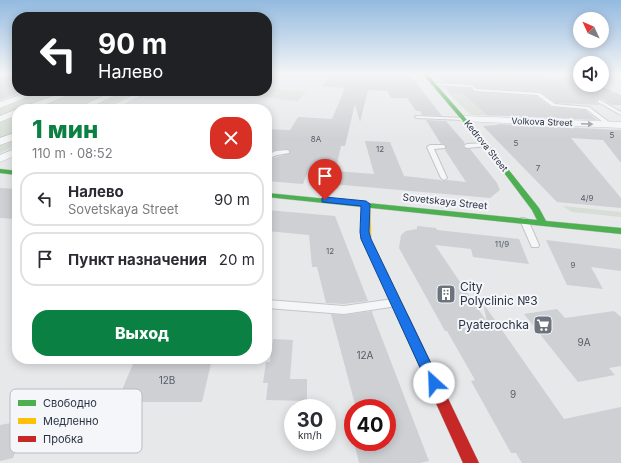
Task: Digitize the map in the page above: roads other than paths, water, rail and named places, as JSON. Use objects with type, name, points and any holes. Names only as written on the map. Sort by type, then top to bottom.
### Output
[{"type":"street","points":[[0,105],[24,96]]},
{"type":"street","points":[[39,104],[61,96]]},
{"type":"street","points":[[91,104],[109,96]]},
{"type":"street","points":[[119,104],[136,96]]},
{"type":"street","name":"Kedrova Street","points":[[443,96],[486,145],[536,210],[542,222]]},
{"type":"street","points":[[0,118],[12,114]]},
{"type":"street","name":"Volkova Street","points":[[464,119],[621,125]]},
{"type":"street","points":[[0,142],[12,137]]},
{"type":"street","points":[[0,159],[12,153]]},
{"type":"street","points":[[0,171],[12,172]]},
{"type":"street","points":[[0,178],[12,177]]},
{"type":"street","name":"Sovetskaya Street","points":[[272,195],[621,230]]},
{"type":"street","points":[[366,204],[364,232],[366,239],[472,463]]},
{"type":"lane","points":[[540,96],[554,105],[586,108],[610,125]]},
{"type":"lane","points":[[600,101],[621,114]]},
{"type":"lane","points":[[418,117],[464,119]]},
{"type":"lane","points":[[467,146],[486,145]]},
{"type":"lane","points":[[443,147],[430,147],[444,178]]},
{"type":"lane","points":[[272,155],[287,152]]},
{"type":"lane","points":[[524,220],[534,245]]},
{"type":"lane","points":[[272,304],[344,310],[396,302]]},
{"type":"place","name":"City Polyclinic №3","points":[[446,294]]},
{"type":"place","name":"Pyaterochka","points":[[543,325]]}]
